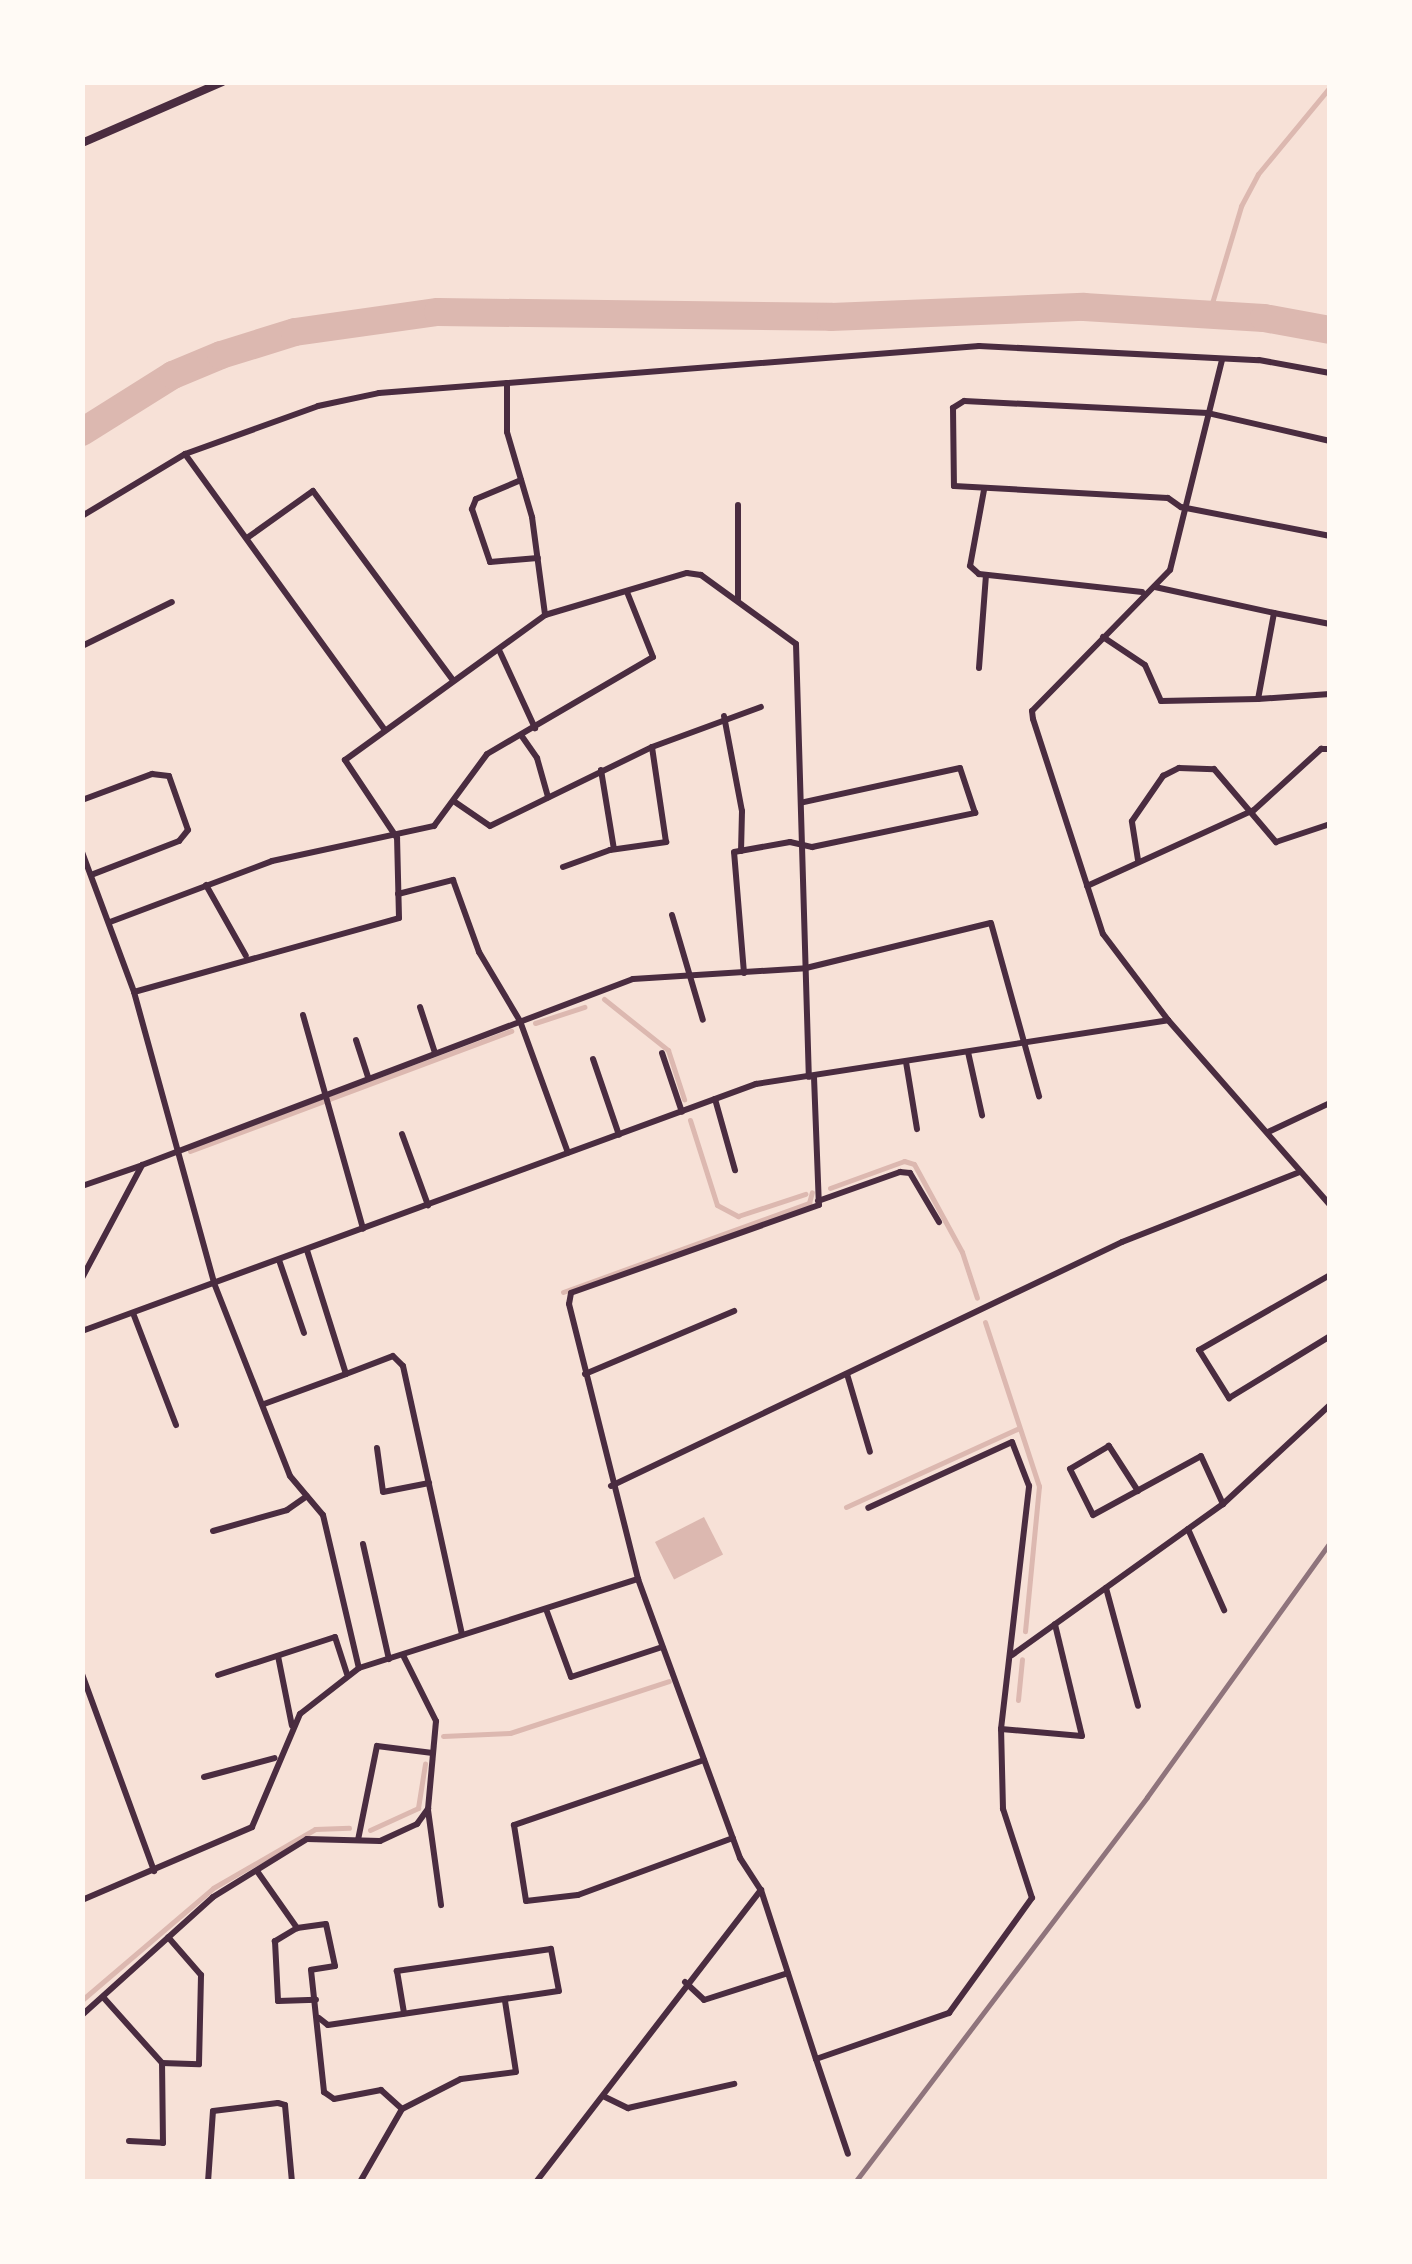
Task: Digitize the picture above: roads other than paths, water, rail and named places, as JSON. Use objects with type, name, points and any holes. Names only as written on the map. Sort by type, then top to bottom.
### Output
[{"type":"street","points":[[82,143],[222,82]]},
{"type":"street","points":[[82,516],[185,454],[348,400],[507,383],[979,346],[1222,360],[1330,373]]},
{"type":"street","points":[[1222,360],[1181,507],[1170,570],[1156,587],[1144,592],[1032,711],[1103,934],[1168,1020],[1330,1205]]},
{"type":"street","points":[[507,383],[507,432],[538,558],[545,615]]},
{"type":"street","points":[[1330,441],[1208,413],[964,401],[953,408],[954,486],[1168,498],[1181,507],[1330,536]]},
{"type":"street","points":[[185,454],[384,730]]},
{"type":"street","points":[[521,480],[476,499],[472,508],[490,562],[538,558]]},
{"type":"street","points":[[247,538],[313,490],[452,679]]},
{"type":"street","points":[[984,490],[970,566],[986,575],[1144,592]]},
{"type":"street","points":[[738,506],[738,600]]},
{"type":"street","points":[[134,992],[246,956],[399,918],[398,838],[345,760],[452,679],[500,652],[545,615],[687,573],[738,600],[796,644],[818,1200]]},
{"type":"street","points":[[978,668],[986,575]]},
{"type":"street","points":[[1156,587],[1330,624]]},
{"type":"street","points":[[110,922],[272,861],[398,838],[434,826],[487,754],[653,656],[627,592]]},
{"type":"street","points":[[82,646],[172,602]]},
{"type":"street","points":[[1258,699],[1274,613]]},
{"type":"street","points":[[1103,636],[1145,666],[1161,701],[1330,694]]},
{"type":"street","points":[[500,652],[535,728]]},
{"type":"street","points":[[455,802],[490,826],[652,746],[724,716],[761,707]]},
{"type":"street","points":[[724,716],[742,811],[741,850]]},
{"type":"street","points":[[521,734],[537,758],[548,796]]},
{"type":"street","points":[[564,868],[614,850],[666,842],[652,746]]},
{"type":"street","points":[[1087,886],[1254,810],[1321,749],[1330,749]]},
{"type":"street","points":[[744,974],[734,852],[801,842],[812,846],[974,813],[960,768],[804,802]]},
{"type":"street","points":[[1138,860],[1132,820],[1164,776],[1179,768],[1214,769],[1254,810],[1276,842],[1330,824]]},
{"type":"street","points":[[601,770],[614,850]]},
{"type":"street","points":[[82,800],[152,774],[169,776],[188,830],[180,841],[92,874]]},
{"type":"street","points":[[82,852],[134,992],[214,1284],[290,1476],[323,1514],[358,1668]]},
{"type":"street","points":[[398,894],[452,880],[479,952],[520,1022],[568,1153]]},
{"type":"street","points":[[206,885],[246,956]]},
{"type":"street","points":[[672,915],[685,976],[703,1020]]},
{"type":"street","points":[[82,1186],[633,979],[806,968],[992,923],[1039,1096]]},
{"type":"street","points":[[420,1007],[435,1053]]},
{"type":"street","points":[[303,1015],[321,1095],[363,1229]]},
{"type":"street","points":[[82,1331],[756,1084],[1168,1020]]},
{"type":"street","points":[[356,1040],[368,1078]]},
{"type":"street","points":[[968,1052],[982,1116]]},
{"type":"street","points":[[662,1053],[682,1112]]},
{"type":"street","points":[[593,1059],[618,1134]]},
{"type":"street","points":[[906,1062],[917,1130]]},
{"type":"street","points":[[715,1099],[735,1170]]},
{"type":"street","points":[[1268,1132],[1330,1103]]},
{"type":"street","points":[[402,1134],[428,1206]]},
{"type":"street","points":[[82,1278],[142,1165]]},
{"type":"street","points":[[848,2154],[760,1890],[733,1838],[638,1579],[611,1486],[571,1293],[900,1172],[910,1174],[939,1222]]},
{"type":"street","points":[[611,1486],[1122,1242],[1300,1172]]},
{"type":"street","points":[[307,1250],[346,1374]]},
{"type":"street","points":[[279,1260],[304,1333]]},
{"type":"street","points":[[1330,1276],[1199,1350],[1229,1398],[1330,1336]]},
{"type":"street","points":[[585,1374],[734,1311]]},
{"type":"street","points":[[133,1313],[176,1425]]},
{"type":"street","points":[[264,1404],[393,1356],[400,1360],[462,1635]]},
{"type":"street","points":[[847,1374],[870,1452]]},
{"type":"street","points":[[1011,1655],[1223,1504],[1330,1405]]},
{"type":"street","points":[[816,2059],[934,2023],[1029,1908],[1032,1898],[1003,1809],[1001,1729],[1029,1486],[1012,1442],[868,1508]]},
{"type":"street","points":[[1138,1491],[1109,1446],[1070,1469],[1093,1515],[1138,1491],[1201,1456],[1223,1504]]},
{"type":"street","points":[[377,1448],[383,1492],[429,1483]]},
{"type":"street","points":[[214,1530],[287,1510],[308,1496]]},
{"type":"street","points":[[1188,1529],[1224,1610]]},
{"type":"street","points":[[364,1544],[389,1659]]},
{"type":"street","points":[[82,1900],[252,1828],[276,1757],[292,1726],[347,1674],[638,1579]]},
{"type":"street","points":[[1106,1588],[1138,1706]]},
{"type":"street","points":[[546,1609],[570,1677],[662,1646]]},
{"type":"street","points":[[1001,1729],[1082,1736],[1055,1624]]},
{"type":"street","points":[[218,1676],[334,1638],[347,1674]]},
{"type":"street","points":[[403,1655],[436,1721],[428,1808],[441,1905]]},
{"type":"street","points":[[278,1656],[292,1726]]},
{"type":"street","points":[[83,1678],[154,1871]]},
{"type":"street","points":[[358,1840],[377,1746],[433,1753]]},
{"type":"street","points":[[204,1777],[276,1757]]},
{"type":"street","points":[[704,1760],[514,1825],[526,1900],[578,1895],[733,1838]]},
{"type":"street","points":[[82,2014],[212,1897],[318,1836],[358,1840],[404,1832],[428,1808]]},
{"type":"street","points":[[257,1871],[297,1928]]},
{"type":"street","points":[[536,2182],[604,2096],[685,1982],[760,1890]]},
{"type":"street","points":[[316,2000],[278,2001],[274,1942],[297,1928],[326,1924],[335,1966],[311,1970],[316,2000],[319,2018],[324,2092],[334,2099],[381,2090],[402,2109]]},
{"type":"street","points":[[162,2063],[199,2064],[201,1975],[168,1937]]},
{"type":"street","points":[[319,2018],[328,2025],[505,2001],[559,1991],[550,1949],[397,1971],[404,2014]]},
{"type":"street","points":[[685,1982],[704,2000],[788,1973]]},
{"type":"street","points":[[103,1997],[162,2063],[163,2143],[129,2141]]},
{"type":"street","points":[[360,2182],[402,2109],[462,2079],[516,2072],[505,2001]]},
{"type":"street","points":[[604,2096],[628,2108],[734,2084]]},
{"type":"street","points":[[208,2182],[213,2111],[278,2104],[285,2105],[292,2182]]},
{"type":"street","points":[[568,2182],[581,2182]]},
{"type":"waterway","points":[[1209,313],[1241,206],[1258,174],[1330,87]]},
{"type":"waterway","points":[[82,432],[173,375],[221,355],[295,332],[438,312],[831,317],[1084,307],[1264,318],[1330,330]]},
{"type":"waterway","points":[[604,999],[668,1050],[684,1099]]},
{"type":"waterway","points":[[535,1023],[584,1007]]},
{"type":"waterway","points":[[190,1151],[511,1031]]},
{"type":"waterway","points":[[690,1120],[717,1205],[738,1216],[805,1194]]},
{"type":"waterway","points":[[830,1188],[904,1161],[914,1164],[962,1252],[977,1298]]},
{"type":"waterway","points":[[563,1292],[809,1203],[812,1192]]},
{"type":"waterway","points":[[985,1322],[1039,1486],[1025,1631]]},
{"type":"waterway","points":[[846,1507],[1019,1428]]},
{"type":"waterway","points":[[1018,1700],[1022,1659]]},
{"type":"waterway","points":[[443,1736],[510,1733],[669,1681]]},
{"type":"waterway","points":[[370,1830],[418,1808],[425,1764]]},
{"type":"waterway","points":[[82,2000],[213,1888],[315,1829],[349,1828]]},
{"type":"railway","points":[[855,2182],[1147,1797],[1330,1542]]}]
